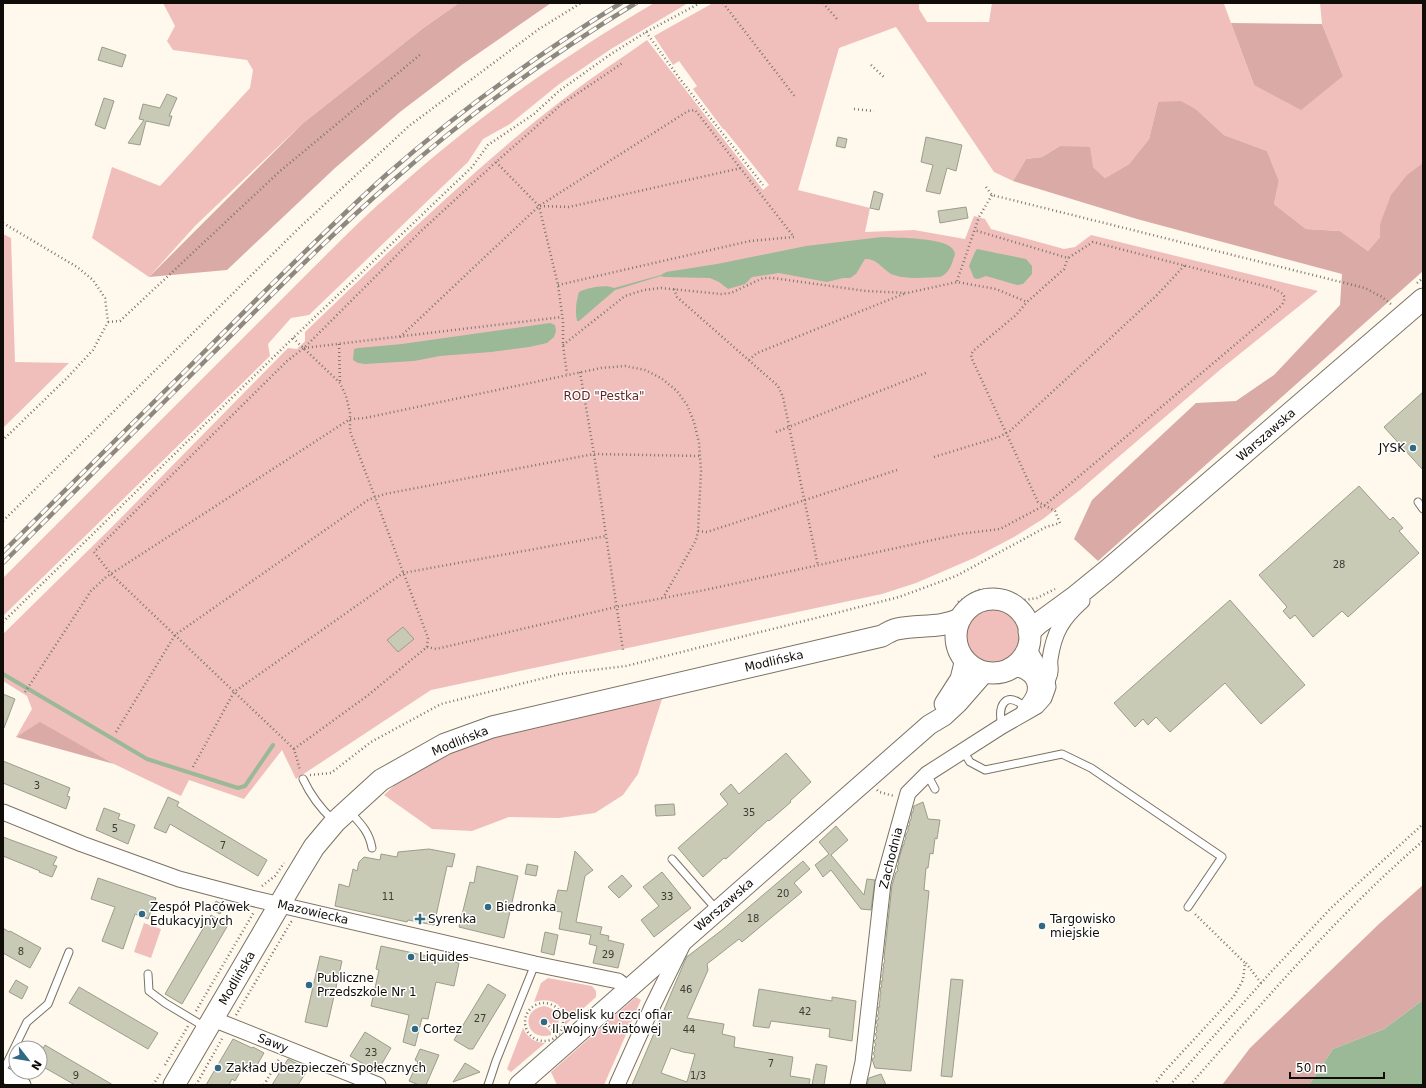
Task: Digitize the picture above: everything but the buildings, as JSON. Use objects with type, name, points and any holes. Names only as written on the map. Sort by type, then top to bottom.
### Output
[{"type":"main road","name":"Warszawska","points":[[1028,642],[1039,623],[1108,570],[1396,309],[1417,293]]},
{"type":"main road","name":"Warszawska","points":[[1019,610],[1030,609],[1040,605],[1108,570]]},
{"type":"main road","points":[[1000,599],[1009,602],[1019,610],[1028,623],[1028,642],[1021,660],[1011,668],[1005,671],[985,672],[976,668],[961,653],[956,633],[961,610],[965,611],[972,605],[981,601],[1000,599]]},
{"type":"main road","name":"Modlińska","points":[[168,1078],[314,847],[341,816],[387,776],[445,744],[492,727],[882,636],[896,629],[949,624],[961,610]]},
{"type":"main road","name":"Modlińska","points":[[882,636],[936,640],[949,643],[961,653]]},
{"type":"street","name":"Zachodnia","points":[[858,1085],[863,1062],[883,883],[908,793],[927,774],[1024,711],[1037,706],[1044,698],[1048,687],[1047,681],[1050,672],[1049,662],[1058,628],[1071,611],[1085,598],[1108,570]]},
{"type":"street","points":[[1028,642],[1032,655],[1047,681]]},
{"type":"street","name":"Warszawska","points":[[929,725],[960,680],[964,668],[961,653]]},
{"type":"street","points":[[1011,668],[1020,668],[1028,673],[1034,680],[1035,692],[1024,711]]},
{"type":"street","name":"Warszawska","points":[[519,1085],[929,725],[944,716],[958,703],[985,672]]},
{"type":"street","name":"Mazowiecka","points":[[3,812],[82,844],[179,879],[535,964],[618,981],[628,989]]},
{"type":"street","points":[[617,1085],[652,1006],[686,938]]},
{"type":"street","points":[[645,974],[655,988],[652,1006]]},
{"type":"street","name":"Sawy","points":[[204,1022],[285,1048],[378,1085]]},
{"type":"street","points":[[3,1074],[23,1085]]},
{"type":"lane","points":[[1418,502],[1423,509]]},
{"type":"lane","points":[[963,751],[970,762],[985,770],[1062,754],[1091,768],[1222,857],[1188,907]]},
{"type":"lane","points":[[927,774],[935,789]]},
{"type":"lane","points":[[302,777],[310,794],[321,809],[363,826],[370,838],[372,848]]},
{"type":"lane","points":[[672,859],[717,911]]},
{"type":"lane","points":[[3,1068],[7,1063],[27,1022],[48,1004],[69,952]]},
{"type":"lane","points":[[488,1085],[496,1061],[535,964]]},
{"type":"lane","points":[[148,974],[149,991],[165,1003],[204,1022]]},
{"type":"path","points":[[3,521],[298,229],[409,126],[539,29],[581,3]]},
{"type":"path","points":[[3,622],[293,338],[472,167],[488,145],[527,118],[559,91],[611,54],[646,32],[700,3]]},
{"type":"path","points":[[723,3],[796,98]]},
{"type":"path","points":[[823,3],[838,19]]},
{"type":"path","points":[[646,32],[680,79],[763,185]]},
{"type":"path","points":[[108,322],[120,322],[279,172],[421,54]]},
{"type":"path","points":[[427,647],[436,649],[616,607],[818,566],[960,534],[1000,529],[1045,505],[1281,306],[1284,301],[1282,292],[1272,288],[1093,242],[1068,258],[1064,269],[971,355],[1038,502],[1045,505],[1055,511],[1060,523],[1046,527],[956,576],[898,597],[626,666],[560,674],[441,704],[372,742],[331,773],[312,774],[302,777],[294,750],[111,574],[94,552],[286,361],[304,348],[420,232],[562,104],[624,62]]},
{"type":"path","points":[[871,65],[886,78]]},
{"type":"path","points":[[400,337],[539,206],[688,111],[695,110],[794,237],[750,241],[558,285]]},
{"type":"path","points":[[854,110],[874,111]]},
{"type":"path","points":[[496,162],[539,206],[558,285],[563,321],[562,335],[567,374]]},
{"type":"path","points":[[539,206],[569,207],[741,168]]},
{"type":"path","points":[[986,187],[992,195],[1365,288],[1382,297],[1396,309]]},
{"type":"path","points":[[956,282],[979,217],[992,195]]},
{"type":"path","points":[[3,223],[78,267],[93,280],[105,298],[108,322],[93,350],[66,379],[3,440]]},
{"type":"path","points":[[974,230],[1068,258]]},
{"type":"path","points":[[934,457],[999,437],[1010,431],[1157,295],[1185,265]]},
{"type":"path","points":[[563,345],[625,296],[644,290],[661,288],[721,294],[731,293],[763,278],[773,278],[866,291],[907,293]]},
{"type":"path","points":[[1417,293],[1423,278]]},
{"type":"path","points":[[749,360],[757,353],[907,293],[956,282],[996,289],[1027,302]]},
{"type":"path","points":[[674,289],[677,297],[778,386],[783,397],[818,566]]},
{"type":"path","points":[[304,348],[562,317]]},
{"type":"path","points":[[293,338],[340,383],[346,396],[350,418],[350,431],[428,638],[427,647],[367,696],[294,750]]},
{"type":"path","points":[[339,344],[340,383]]},
{"type":"path","points":[[25,692],[91,591],[106,577],[350,418],[365,418],[580,372],[625,366],[645,370],[661,378],[677,391],[687,405],[694,422],[699,443],[701,470],[698,532],[696,540],[663,598]]},
{"type":"path","points":[[580,372],[594,454],[623,650]]},
{"type":"path","points":[[776,432],[928,372]]},
{"type":"path","points":[[116,732],[175,635],[362,504],[375,497],[594,454],[699,456]]},
{"type":"path","points":[[698,532],[707,532],[897,470]]},
{"type":"path","points":[[193,767],[234,692],[403,573],[606,536]]},
{"type":"path","points":[[961,610],[979,590],[995,589],[1005,591],[1024,600],[1037,598],[1057,588]]},
{"type":"path","points":[[879,792],[895,796]]},
{"type":"path","points":[[1170,1085],[1261,983],[1331,908],[1423,824]]},
{"type":"path","points":[[1190,1085],[1271,993],[1334,926],[1423,841]]},
{"type":"path","points":[[1188,907],[1245,963],[1261,983]]},
{"type":"path","points":[[165,1065],[204,1022],[250,918]]},
{"type":"path","points":[[1154,1085],[1163,1073],[1234,996],[1243,980],[1245,963]]},
{"type":"path","points":[[549,1004],[559,1010],[563,1021],[558,1035],[551,1040],[546,1041],[540,1040],[530,1034],[526,1023],[528,1012],[537,1005],[549,1004]]},
{"type":"path","points":[[546,1023],[558,1035]]},
{"type":"path","points":[[264,1085],[285,1048]]},
{"type":"path","points":[[153,1085],[168,1078]]},
{"type":"green space","points":[[163,3],[459,3],[422,29],[302,124],[196,225],[149,277],[92,238],[112,167],[160,186],[250,88],[253,70],[247,60],[173,50],[167,41],[175,26]]},
{"type":"green space","points":[[654,3],[688,3],[611,49],[558,85],[510,124],[483,139],[468,162],[309,315],[291,318],[268,344],[270,356],[3,616],[3,578],[368,214],[424,164],[487,114],[552,67]]},
{"type":"green space","name":"ROD \"Pestka\"","points":[[713,3],[919,3],[919,9],[927,22],[989,22],[992,3],[1224,4],[1254,85],[1343,76],[1322,24],[1320,3],[1423,3],[1423,163],[1380,224],[1380,237],[1368,251],[1340,231],[1306,229],[1274,204],[1279,181],[1267,151],[1224,135],[1197,110],[1158,102],[1149,139],[1129,164],[1105,178],[1093,167],[1060,146],[1042,157],[1026,159],[1013,181],[994,172],[896,27],[839,48],[798,190],[870,208],[865,232],[914,230],[965,239],[974,216],[985,219],[991,229],[1064,249],[1075,247],[1091,235],[1318,291],[1221,369],[1080,490],[1043,519],[1014,537],[974,558],[916,583],[882,594],[431,690],[296,779],[282,750],[244,799],[189,780],[181,796],[114,764],[40,723],[16,737],[32,709],[27,696],[3,681],[3,634],[112,527],[288,348],[297,349],[305,341],[305,332],[398,243],[494,156],[582,85],[647,40],[763,190],[769,185],[723,129],[693,89],[697,86],[679,61],[673,65],[654,36]]},
{"type":"green space","points":[[3,234],[11,238],[15,362],[69,363],[3,428]]},
{"type":"green space","points":[[987,608],[999,608],[1009,612],[1017,620],[1021,630],[1021,642],[1017,652],[1009,660],[999,664],[987,664],[977,660],[969,652],[965,642],[965,630],[969,620],[977,612]]},
{"type":"green space","points":[[662,699],[638,774],[623,795],[595,813],[559,818],[509,817],[472,831],[432,829],[384,795],[412,769],[490,735]]},
{"type":"green space","points":[[144,923],[161,929],[151,958],[134,952]]},
{"type":"green space","points":[[548,978],[592,986],[596,991],[596,997],[565,1025],[563,1012],[557,1004],[547,1000],[534,1002],[541,983]]},
{"type":"green space","points":[[636,997],[641,1000],[604,1085],[557,1085],[551,1072]]},
{"type":"green space","points":[[544,1006],[556,1013],[559,1024],[558,1028],[555,1028],[545,1019],[541,1023],[551,1032],[551,1035],[542,1036],[531,1030],[529,1019],[531,1013]]},
{"type":"green space","points":[[523,1028],[532,1039],[545,1043],[511,1072],[507,1069]]},
{"type":"shaded area","points":[[459,3],[551,3],[463,64],[400,112],[335,168],[227,270],[149,277],[302,124],[422,29]]},
{"type":"shaded area","points":[[1231,23],[1322,24],[1343,76],[1301,110],[1254,85]]},
{"type":"shaded area","points":[[1181,101],[1197,110],[1224,135],[1267,151],[1279,181],[1274,204],[1306,229],[1340,231],[1368,251],[1380,237],[1380,224],[1391,195],[1407,175],[1423,163],[1423,271],[1098,561],[1074,539],[1092,500],[1196,403],[1236,401],[1274,375],[1340,305],[1342,274],[1137,219],[1013,181],[1026,159],[1042,157],[1060,146],[1090,147],[1093,167],[1105,178],[1129,164],[1149,139],[1158,102]]},
{"type":"shaded area","points":[[882,237],[921,239],[943,243],[950,246],[955,252],[955,256],[951,266],[945,274],[940,277],[899,277],[890,273],[870,259],[865,259],[856,274],[850,278],[827,282],[779,273],[752,277],[745,284],[728,289],[719,282],[710,278],[661,276],[615,290],[579,321],[577,321],[576,306],[579,292],[587,289],[601,286],[614,288],[661,275],[666,272],[717,264],[806,246]]},
{"type":"shaded area","points":[[977,249],[1026,259],[1032,266],[1032,274],[1023,284],[1017,285],[986,276],[978,279],[974,278],[969,266]]},
{"type":"shaded area","points":[[550,323],[555,325],[556,331],[554,337],[547,343],[529,347],[440,356],[414,361],[365,364],[358,363],[353,360],[354,349],[358,348],[402,344]]},
{"type":"shaded area","points":[[40,722],[114,764],[16,737]]},
{"type":"shaded area","points":[[1423,885],[1423,1000],[1384,1029],[1333,1049],[1309,1085],[1222,1085],[1250,1048],[1380,923]]},
{"type":"shaded area","points":[[1423,1000],[1423,1085],[1309,1085],[1333,1049],[1384,1029]]},
{"type":"waterway","points":[[3,674],[147,759],[238,788],[245,786],[273,745]]},
{"type":"railway","points":[[3,552],[295,261],[386,175],[442,128],[500,84],[560,42],[621,3]]},
{"type":"railway","points":[[3,563],[299,268],[343,225],[389,184],[448,134],[509,88],[572,44],[636,3]]},
{"type":"place","name":"JYSK","points":[[1413,448]]},
{"type":"place","name":"Biedronka","points":[[488,907]]},
{"type":"place","name":"Zespół Placówek Edukacyjnych","points":[[142,914]]},
{"type":"place","name":"Syrenka","points":[[420,919]]},
{"type":"place","name":"Targowisko miejskie","points":[[1042,926]]},
{"type":"place","name":"Liquides","points":[[411,957]]},
{"type":"place","name":"Publiczne Przedszkole Nr 1","points":[[309,985]]},
{"type":"place","name":"Obelisk ku czci ofiar II wojny światowej","points":[[544,1022]]},
{"type":"place","name":"Cortez","points":[[415,1029]]},
{"type":"place","name":"Zakład Ubezpieczeń Społecznych","points":[[218,1068]]}]
